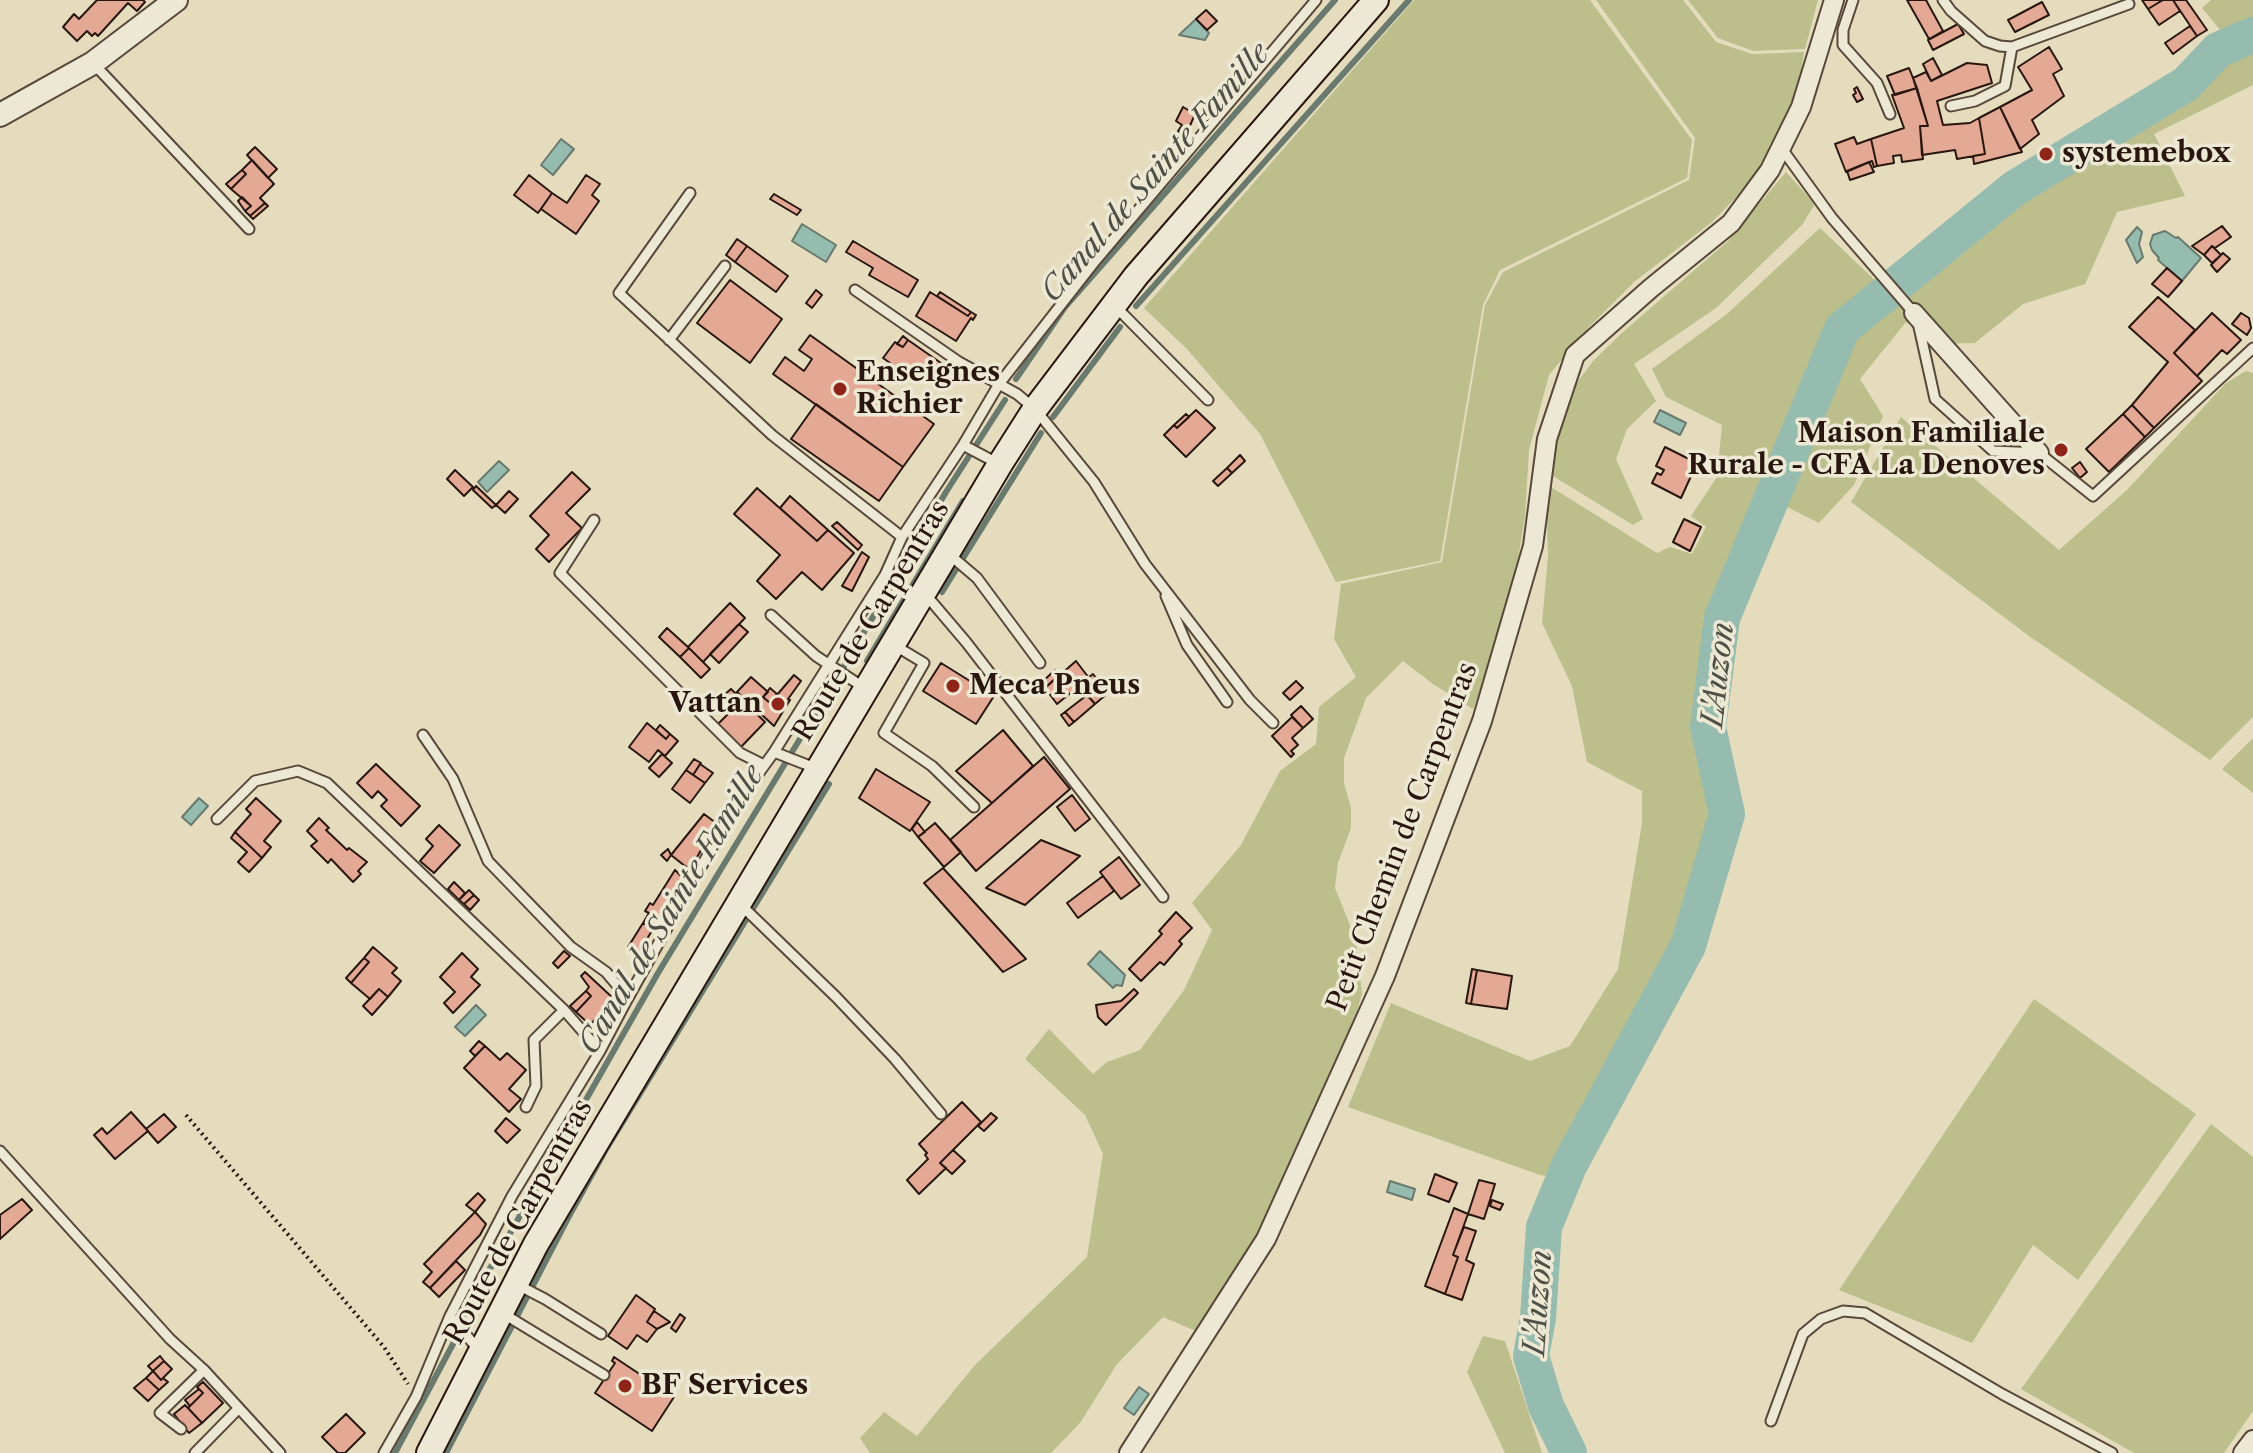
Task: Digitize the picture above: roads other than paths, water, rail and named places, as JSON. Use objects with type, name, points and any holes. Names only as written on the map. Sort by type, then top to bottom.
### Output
[{"type":"main road","name":"Route de Carpentras","points":[[429,1453],[536,1244],[1035,409],[1114,304],[1368,3]]},
{"type":"street","points":[[0,115],[93,63],[176,0]]},
{"type":"street","name":"Petit Chemin de Carpentras","points":[[1129,1453],[1266,1239],[1385,976],[1482,721],[1533,546],[1547,439],[1575,355],[1731,223],[1770,170],[1801,107],[1834,0]]},
{"type":"street","points":[[1914,313],[2044,458]]},
{"type":"street","points":[[2243,1453],[2253,1440]]},
{"type":"lane","points":[[384,1453],[416,1397],[450,1316],[512,1196],[600,1051],[735,806],[830,665],[885,575],[902,537],[999,384],[1096,260],[1316,0]]},
{"type":"lane","points":[[1853,0],[1843,30],[1843,45],[1877,83],[1890,114]]},
{"type":"lane","points":[[1943,0],[1985,41],[2012,47],[2129,4]]},
{"type":"lane","points":[[1951,106],[1975,101],[2005,86],[2012,47]]},
{"type":"lane","points":[[93,63],[249,229]]},
{"type":"lane","points":[[1785,153],[1832,218],[1914,313],[1923,338],[1935,399],[1993,451],[2044,458],[2093,496],[2253,348]]},
{"type":"lane","points":[[690,193],[619,293],[772,435],[902,537]]},
{"type":"lane","points":[[669,340],[725,266]]},
{"type":"lane","points":[[855,290],[959,362],[1035,409],[1094,482],[1145,564],[1250,700],[1273,723]]},
{"type":"lane","points":[[1114,304],[1208,400]]},
{"type":"lane","points":[[963,445],[1000,464]]},
{"type":"lane","points":[[594,520],[560,573],[740,753],[764,765]]},
{"type":"lane","points":[[947,552],[958,565],[977,578],[1040,663]]},
{"type":"lane","points":[[1161,585],[1187,645],[1227,702]]},
{"type":"lane","points":[[923,593],[966,642],[1163,897]]},
{"type":"lane","points":[[771,615],[816,656],[866,689]]},
{"type":"lane","points":[[893,644],[924,663],[884,733],[932,766],[974,807]]},
{"type":"lane","points":[[423,735],[457,787],[488,861],[571,947],[606,972],[628,998]]},
{"type":"lane","points":[[774,752],[818,770]]},
{"type":"lane","points":[[217,819],[255,781],[298,771],[327,783],[564,1010],[600,1051]]},
{"type":"lane","points":[[738,903],[836,997],[895,1059],[941,1114]]},
{"type":"lane","points":[[526,1107],[536,1086],[534,1040],[564,1010]]},
{"type":"lane","points":[[0,1151],[170,1339],[204,1370],[280,1453]]},
{"type":"lane","points":[[515,1284],[601,1334]]},
{"type":"lane","points":[[1771,1421],[1803,1334],[1821,1319],[1843,1311],[1865,1313],[2002,1394],[2112,1453]]},
{"type":"lane","points":[[501,1312],[604,1375]]},
{"type":"lane","points":[[450,1316],[480,1352]]},
{"type":"lane","points":[[181,1429],[160,1413],[204,1370]]},
{"type":"lane","points":[[195,1453],[238,1409]]},
{"type":"water","points":[[1196,19],[1209,33],[1205,40],[1179,35]]},
{"type":"water","points":[[561,139],[574,149],[553,175],[541,165]]},
{"type":"water","points":[[802,224],[836,245],[826,262],[792,241]]},
{"type":"water","points":[[2137,227],[2142,232],[2139,244],[2143,257],[2137,263],[2126,240]]},
{"type":"water","points":[[2165,231],[2178,237],[2201,258],[2182,281],[2158,260],[2152,250],[2153,235]]},
{"type":"water","points":[[1660,410],[1686,423],[1680,435],[1654,422]]},
{"type":"water","points":[[499,461],[509,470],[487,492],[478,482]]},
{"type":"water","points":[[199,798],[208,806],[191,825],[182,817]]},
{"type":"water","points":[[1100,951],[1125,975],[1122,986],[1113,988],[1088,964]]},
{"type":"water","points":[[476,1005],[486,1015],[465,1036],[455,1027]]},
{"type":"water","points":[[1390,1181],[1415,1189],[1412,1200],[1387,1192]]},
{"type":"water","points":[[1139,1387],[1149,1394],[1134,1415],[1124,1408]]},
{"type":"waterway","name":"Canal de Sainte Famille","points":[[1016,379],[1065,307],[1335,0]]},
{"type":"waterway","points":[[1136,306],[1409,0]]},
{"type":"waterway","name":"L'Auzon","points":[[1569,1453],[1546,1406],[1531,1356],[1538,1318],[1544,1227],[1569,1166],[1688,946],[1727,814],[1708,727],[1722,618],[1842,329],[2015,188],[2186,84],[2218,50],[2253,35]]},
{"type":"waterway","points":[[1053,417],[1120,327]]},
{"type":"waterway","name":"Canal de Sainte Famille","points":[[395,1453],[453,1344],[463,1316],[658,973],[946,492],[1005,400]]},
{"type":"waterway","points":[[942,592],[1041,433]]},
{"type":"waterway","points":[[867,661],[963,501]]},
{"type":"waterway","points":[[446,1453],[605,1151],[829,784]]},
{"type":"place","name":"systemebox","points":[[2046,154]]},
{"type":"place","name":"Enseignes Richier","points":[[840,389]]},
{"type":"place","name":"Maison Familiale Rurale - CFA La Denoves","points":[[2061,450]]},
{"type":"place","name":"Meca Pneus","points":[[953,686]]},
{"type":"place","name":"Vattan","points":[[778,704]]},
{"type":"place","name":"BF Services","points":[[625,1386]]}]
